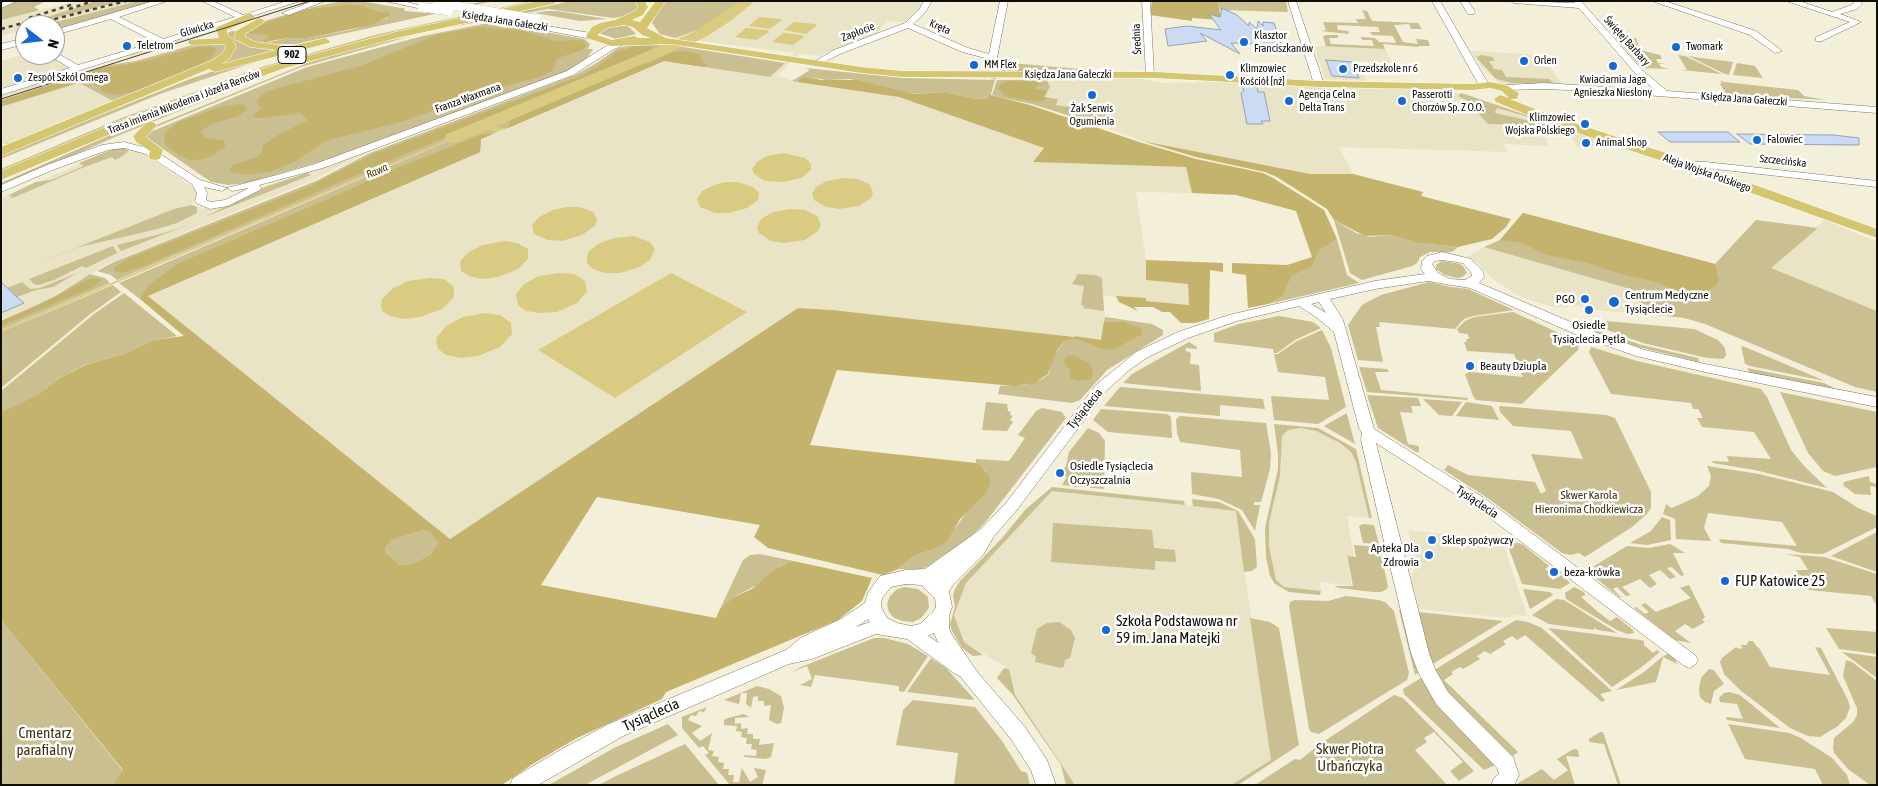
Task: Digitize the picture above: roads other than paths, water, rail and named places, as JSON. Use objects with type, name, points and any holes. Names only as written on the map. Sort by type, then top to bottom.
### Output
[{"type":"main road","name":"902","points":[[410,23],[519,1]]},
{"type":"main road","name":"Trasa imienia Nikodema i Józefa Renców","points":[[1,176],[127,122],[209,90],[373,35],[553,1]]},
{"type":"main road","points":[[595,38],[596,29],[634,17],[640,13],[643,7],[640,1]]},
{"type":"main road","points":[[623,42],[641,35],[644,22],[661,1]]},
{"type":"main road","points":[[138,97],[222,60],[231,48],[230,43],[224,37],[224,26],[250,18]]},
{"type":"main road","points":[[1,152],[138,97],[226,65],[335,38],[277,47],[254,45],[240,39],[240,33],[250,18]]},
{"type":"main road","points":[[51,167],[243,89],[280,72],[373,35],[410,23]]},
{"type":"main road","name":"Trasa imienia Nikodema i Józefa Renców","points":[[1,165],[131,110],[200,84],[304,51],[410,23]]},
{"type":"main road","name":"Księdza Jana Gałeczki","points":[[612,23],[634,24],[642,30],[672,41]]},
{"type":"main road","points":[[193,42],[224,37]]},
{"type":"main road","name":"Księdza Jana Gałeczki","points":[[595,38],[607,42],[672,41],[902,74],[993,76],[1150,75],[1319,84],[1481,88]]},
{"type":"main road","points":[[1481,88],[1507,91]]},
{"type":"main road","name":"Aleja Wojska Polskiego","points":[[1481,88],[1500,99],[1537,114],[1877,234]]},
{"type":"main road","points":[[1500,99],[1507,91]]},
{"type":"main road","name":"Aleja Wojska Polskiego","points":[[1507,91],[1537,114]]},
{"type":"main road","points":[[150,154],[158,150],[140,139],[139,136],[151,125]]},
{"type":"street","points":[[1,6],[13,1]]},
{"type":"street","points":[[65,30],[163,1]]},
{"type":"street","points":[[206,1],[250,18]]},
{"type":"street","name":"Gliwicka","points":[[250,18],[296,1]]},
{"type":"street","name":"Gliwicka","points":[[1,92],[162,42],[250,18],[305,7],[321,1]]},
{"type":"street","points":[[305,7],[332,1]]},
{"type":"street","name":"Kręta","points":[[928,1],[922,11],[908,25],[958,47],[993,58]]},
{"type":"street","points":[[993,76],[993,58],[1004,1]]},
{"type":"street","name":"Średnia","points":[[1146,1],[1150,75]]},
{"type":"street","points":[[1292,1],[1319,84]]},
{"type":"street","points":[[1436,1],[1470,58],[1481,88]]},
{"type":"street","points":[[1464,1],[1471,12]]},
{"type":"street","points":[[1514,1],[1579,4]]},
{"type":"street","points":[[1656,1],[1753,33],[1778,51]]},
{"type":"street","points":[[1790,1],[1857,22],[1820,40]]},
{"type":"street","points":[[1833,14],[1854,7],[1858,4],[1857,1]]},
{"type":"street","name":"Księdza Jana Gałeczki","points":[[389,2],[439,3],[582,27],[612,23]]},
{"type":"street","name":"Księdza Jana Gałeczki","points":[[424,4],[595,38]]},
{"type":"street","name":"Świętej Barbary","points":[[1579,4],[1638,71],[1664,93]]},
{"type":"street","points":[[114,16],[162,42]]},
{"type":"street","name":"Zapłocie","points":[[816,63],[837,52],[908,25]]},
{"type":"street","points":[[592,59],[600,43],[595,38]]},
{"type":"street","name":"Gliwicka","points":[[78,69],[137,59],[193,42]]},
{"type":"street","name":"Franza Waxmana","points":[[350,155],[559,78],[582,67],[611,46],[623,42]]},
{"type":"street","points":[[1,48],[15,44]]},
{"type":"street","points":[[1470,58],[1507,91]]},
{"type":"street","points":[[65,61],[78,69]]},
{"type":"street","name":"Księdza Jana Gałeczki","points":[[1507,91],[1543,89],[1611,90],[1877,110]]},
{"type":"street","points":[[1,189],[51,167],[113,145],[127,145],[150,154],[196,182],[231,191]]},
{"type":"street","points":[[202,198],[208,193],[231,191],[350,155]]},
{"type":"street","name":"Szczecińska","points":[[1686,165],[1710,165],[1877,184]]},
{"type":"street","points":[[196,182],[201,190],[202,198],[200,201],[202,204],[210,206],[228,202],[231,191]]},
{"type":"street","name":"Tysiąclecia","points":[[1375,285],[1421,268],[1431,258],[1436,256],[1454,257],[1471,264],[1479,274]]},
{"type":"street","points":[[1426,264],[1430,273],[1439,278]]},
{"type":"street","points":[[1465,284],[1476,280],[1479,274],[1483,279],[1540,314]]},
{"type":"street","name":"Tysiąclecia","points":[[940,591],[947,580],[977,551],[988,532],[1011,507],[1088,404],[1123,368],[1160,345],[1193,330],[1233,318],[1375,285],[1428,277],[1465,284]]},
{"type":"street","points":[[1465,284],[1587,334],[1641,352],[1704,368],[1877,402]]},
{"type":"street","points":[[1322,297],[1337,320],[1366,428],[1369,432],[1368,440],[1426,672],[1442,698],[1506,763],[1509,775],[1501,785]]},
{"type":"street","points":[[1300,302],[1320,314],[1339,332]]},
{"type":"street","name":"Tysiąclecia","points":[[1369,432],[1482,504],[1690,660]]},
{"type":"street","name":"Tysiąclecia","points":[[917,577],[929,575],[947,564],[969,544],[988,532]]},
{"type":"street","points":[[911,633],[928,627],[940,616],[944,607],[940,591],[931,583],[917,577],[897,578],[886,582],[878,589],[874,598],[873,607],[877,619],[887,628],[911,633],[970,676]]},
{"type":"street","name":"Tysiąclecia","points":[[787,657],[808,642],[832,632],[873,607]]},
{"type":"street","points":[[940,616],[940,628],[946,640],[970,676],[1018,733],[1040,766],[1046,785]]},
{"type":"street","name":"Tysiąclecia","points":[[520,785],[569,754],[616,730],[787,657],[812,652],[874,627],[887,628]]},
{"type":"water","points":[[759,17],[782,20],[770,29],[749,26]]},
{"type":"water","points":[[794,22],[817,25],[806,34],[784,30]]},
{"type":"water","points":[[746,28],[767,30],[769,32],[757,40],[735,37]]},
{"type":"water","points":[[783,33],[802,35],[804,37],[793,45],[772,42]]},
{"type":"water","points":[[479,126],[497,126],[505,129],[499,131],[484,129],[467,133],[1,332],[1,330]]},
{"type":"water","points":[[784,153],[805,158],[811,164],[811,170],[801,178],[784,182],[765,181],[754,174],[752,169],[757,162],[767,156]]},
{"type":"water","points":[[844,178],[857,179],[869,184],[873,192],[871,198],[859,206],[839,209],[826,207],[814,200],[812,194],[816,187],[827,181]]},
{"type":"water","points":[[725,182],[738,182],[753,187],[759,193],[758,200],[747,208],[729,213],[715,213],[700,207],[697,199],[702,191]]},
{"type":"water","points":[[579,207],[593,212],[597,219],[595,226],[582,235],[562,241],[548,240],[534,234],[532,225],[539,217],[553,210]]},
{"type":"water","points":[[791,209],[805,210],[817,216],[821,225],[818,231],[805,240],[784,243],[771,241],[759,233],[757,227],[761,219],[773,212]]},
{"type":"water","points":[[634,236],[650,242],[655,249],[650,260],[640,267],[620,273],[605,273],[593,269],[587,263],[589,251],[600,243],[615,238]]},
{"type":"water","points":[[504,241],[517,243],[528,249],[528,259],[518,269],[498,277],[482,279],[469,276],[461,271],[460,261],[469,252],[483,245]]},
{"type":"water","points":[[560,273],[574,274],[585,281],[587,291],[577,303],[557,312],[541,313],[526,311],[518,305],[516,294],[524,284],[539,276]]},
{"type":"water","points":[[671,273],[747,312],[615,398],[538,350]]},
{"type":"water","points":[[430,278],[444,279],[454,287],[454,297],[442,309],[420,317],[404,319],[390,316],[382,311],[382,299],[392,289],[408,281]]},
{"type":"water","points":[[485,313],[500,315],[511,323],[512,334],[500,347],[478,356],[461,358],[446,355],[438,349],[437,337],[446,326],[463,317]]},
{"type":"waterway","name":"Rawa","points":[[453,138],[699,35],[748,1]]},
{"type":"waterway","name":"Rawa","points":[[699,35],[708,34]]},
{"type":"tram line","points":[[1,99],[310,1]]},
{"type":"railway","points":[[69,9],[93,1]]},
{"type":"railway","points":[[65,16],[126,1]]},
{"type":"railway","points":[[39,15],[74,4]]},
{"type":"railway","points":[[1,29],[15,25]]},
{"type":"place","name":"Klasztor Franciszkanów","points":[[1244,42]]},
{"type":"place","name":"Teletrom","points":[[127,46]]},
{"type":"place","name":"Twomark","points":[[1676,47]]},
{"type":"place","name":"Orlen","points":[[1524,61]]},
{"type":"place","name":"MM Flex","points":[[974,65]]},
{"type":"place","name":"Kwiaciarnia Jaga Agnieszka Niesłony","points":[[1613,66]]},
{"type":"place","name":"Przedszkole nr 6","points":[[1343,69]]},
{"type":"place","name":"Klimzowiec Kościół [nż]","points":[[1230,75]]},
{"type":"place","name":"Zespół Szkół Omega","points":[[18,78]]},
{"type":"place","name":"Żak Serwis Ogumienia","points":[[1092,95]]},
{"type":"place","name":"Agencja Celna Delta Trans","points":[[1289,101]]},
{"type":"place","name":"Passerotti Chorzów Sp. Z O.O.","points":[[1402,101]]},
{"type":"place","name":"Klimzowiec Wojska Polskiego","points":[[1585,124]]},
{"type":"place","name":"Falowiec","points":[[1757,140]]},
{"type":"place","name":"Animal Shop","points":[[1586,143]]},
{"type":"place","name":"PGO","points":[[1585,299]]},
{"type":"place","name":"Centrum Medyczne Tysiąclecie","points":[[1614,302]]},
{"type":"place","name":"Osiedle Tysiąclecia Pętla","points":[[1589,310]]},
{"type":"place","name":"Beauty Dziupla","points":[[1470,366]]},
{"type":"place","name":"Osiedle Tysiąclecia Oczyszczalnia","points":[[1060,473]]},
{"type":"place","name":"Sklep spożywczy","points":[[1432,540]]},
{"type":"place","name":"Apteka Dla Zdrowia","points":[[1429,555]]},
{"type":"place","name":"beza-krówka","points":[[1554,572]]},
{"type":"place","name":"FUP Katowice 25","points":[[1725,581]]},
{"type":"place","name":"Szkoła Podstawowa nr 59 im. Jana Matejki","points":[[1106,630]]},
{"type":"park label","name":"Skwer Karola Hieronima Chodkiewicza","points":[[1589,502]]},
{"type":"park label","name":"Cmentarz parafialny","points":[[45,742]]},
{"type":"park label","name":"Skwer Piotra Urbańczyka","points":[[1350,758]]}]
